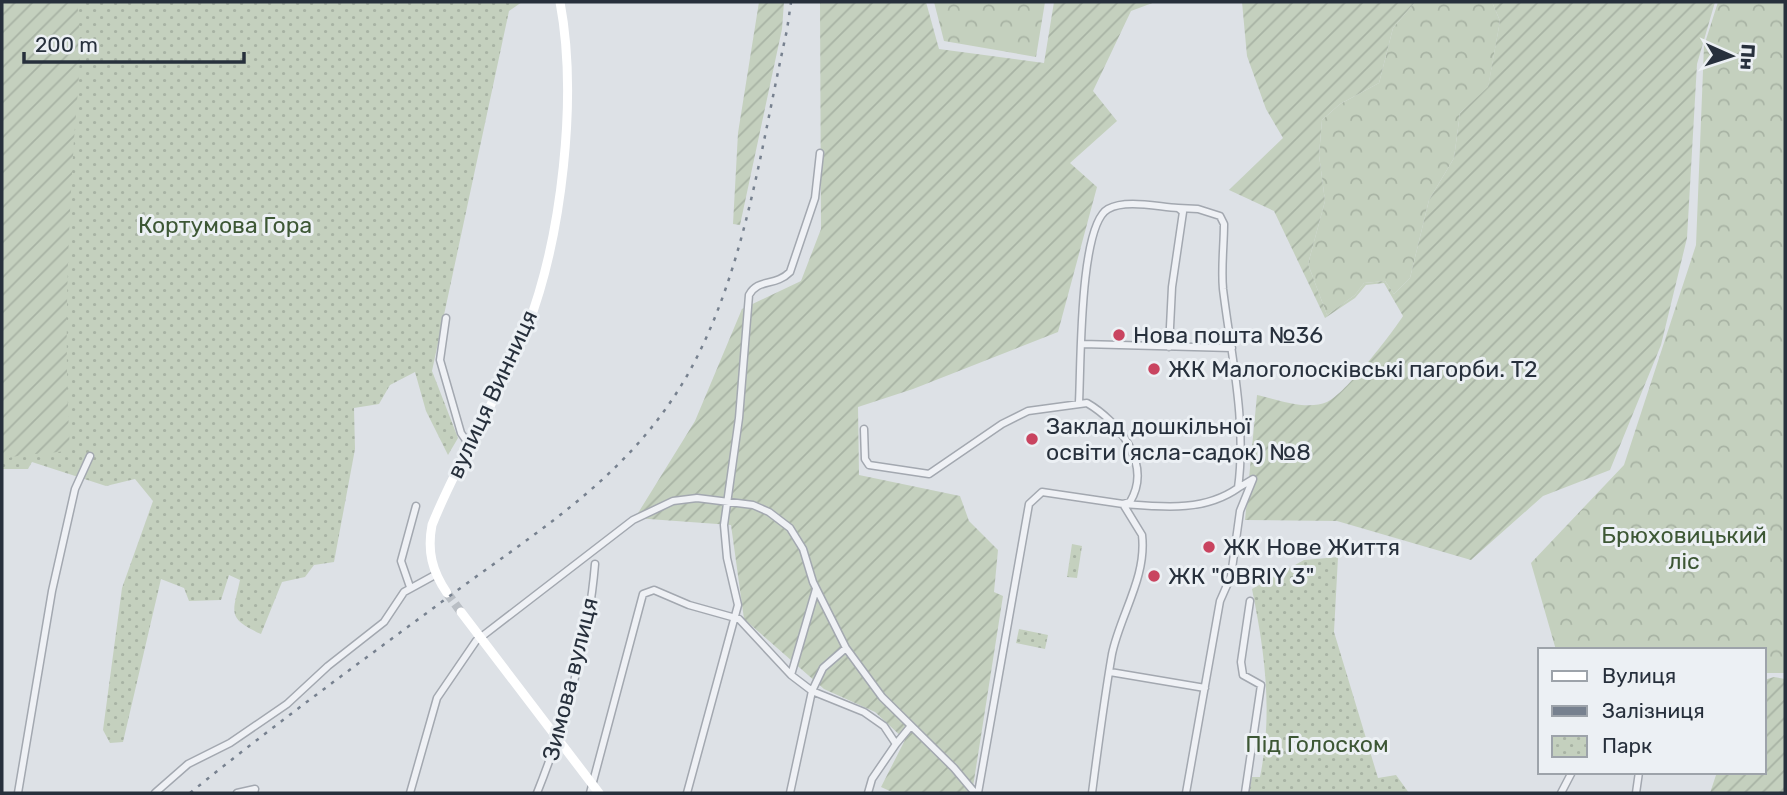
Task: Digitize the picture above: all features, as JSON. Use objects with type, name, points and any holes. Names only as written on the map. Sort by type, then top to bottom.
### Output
[{"type":"main road","name":"вулиця Винниця","points":[[435,575],[429,551],[432,525],[527,328],[550,249],[566,121],[568,76],[560,2]]},
{"type":"main road","points":[[435,575],[447,593]]},
{"type":"main road","points":[[461,612],[512,681],[559,736],[591,789],[599,793]]},
{"type":"street","points":[[687,793],[736,618],[738,599],[724,534],[739,418],[749,295],[758,285],[782,281],[790,272],[815,198],[820,153]]},
{"type":"street","points":[[1079,402],[1084,274],[1104,211],[1114,206],[1134,205],[1209,211],[1220,216],[1224,224],[1223,287],[1241,439],[1238,488]]},
{"type":"street","points":[[1169,347],[1172,287],[1184,218],[1178,208]]},
{"type":"street","points":[[446,318],[439,360],[461,433],[470,446]]},
{"type":"street","points":[[1082,344],[1232,348]]},
{"type":"street","points":[[864,429],[865,460],[869,466],[929,474],[1002,424],[1028,411],[1087,403],[1112,420],[1133,456],[1135,490],[1130,502],[1122,504]]},
{"type":"street","points":[[18,793],[52,591],[75,489],[90,456]]},
{"type":"street","points":[[976,793],[1029,504],[1042,492],[1122,504],[1184,507],[1223,499],[1247,480],[1253,479],[1240,511],[1231,576],[1220,601],[1186,793]]},
{"type":"street","points":[[410,793],[436,698],[480,637],[650,509],[697,498],[762,508],[790,528],[803,549],[817,589],[846,648],[882,697],[976,793]]},
{"type":"street","points":[[1092,793],[1110,672],[1121,620],[1133,598],[1143,549],[1141,531],[1122,504]]},
{"type":"street","points":[[410,587],[401,561],[416,506]]},
{"type":"street","name":"Зимова вулиця","points":[[537,793],[559,736],[593,595],[595,564]]},
{"type":"street","points":[[155,793],[188,764],[230,743],[299,695],[328,666],[384,622],[399,598],[410,587],[435,575]]},
{"type":"street","points":[[791,675],[817,589]]},
{"type":"street","points":[[591,789],[643,594],[648,591],[663,591],[689,604],[736,618],[791,675],[812,691],[864,712],[884,726],[896,744]]},
{"type":"street","points":[[1245,793],[1261,685],[1243,675],[1241,662],[1250,601]]},
{"type":"street","points":[[790,793],[812,691],[823,668],[846,648]]},
{"type":"street","points":[[1110,672],[1205,688]]},
{"type":"street","points":[[868,793],[876,772],[910,727]]},
{"type":"street","points":[[1561,793],[1571,774]]},
{"type":"street","points":[[1636,793],[1639,774]]},
{"type":"street","points":[[237,793],[255,791]]},
{"type":"green space","name":"Кортумова Гора","points":[[2,2],[522,2],[509,11],[432,371],[458,438],[448,455],[426,411],[415,372],[390,385],[379,404],[354,408],[355,449],[334,562],[314,565],[305,577],[282,582],[261,634],[237,619],[234,607],[240,580],[229,575],[221,600],[189,601],[184,588],[161,579],[123,742],[110,743],[103,730],[122,588],[153,501],[135,479],[106,486],[32,462],[28,469],[2,469]]},
{"type":"green space","points":[[2,2],[77,2],[80,41],[68,266],[67,377],[70,450],[16,456],[2,461]]},
{"type":"green space","points":[[759,2],[784,2],[782,29],[740,225],[733,224],[738,133]]},
{"type":"green space","points":[[820,2],[926,2],[939,49],[1044,63],[1054,2],[1155,2],[1131,11],[1093,91],[1117,121],[1070,163],[1097,187],[1058,332],[913,389],[858,407],[859,475],[960,496],[969,521],[998,550],[994,592],[1003,596],[972,793],[894,793],[881,787],[905,740],[875,712],[824,689],[744,619],[731,525],[635,518],[695,421],[742,309],[801,281],[821,229]]},
{"type":"green space","points":[[934,2],[1045,2],[1036,57],[944,41]]},
{"type":"green space","points":[[1242,2],[1415,2],[1393,28],[1379,83],[1340,104],[1322,120],[1319,155],[1325,201],[1308,264],[1327,315],[1355,295],[1364,283],[1385,281],[1394,294],[1410,278],[1429,200],[1454,158],[1460,113],[1488,87],[1500,21],[1492,2],[1715,2],[1697,64],[1687,238],[1661,345],[1610,470],[1543,496],[1471,560],[1337,521],[1245,520],[1257,395],[1301,405],[1327,402],[1356,376],[1403,316],[1384,283],[1366,285],[1355,298],[1325,318],[1274,211],[1229,190],[1283,138],[1266,109],[1247,56]]},
{"type":"green space","points":[[1415,2],[1492,2],[1500,21],[1488,88],[1460,113],[1454,158],[1429,200],[1410,278],[1394,294],[1385,281],[1364,283],[1355,295],[1327,315],[1308,264],[1325,201],[1319,155],[1322,120],[1340,104],[1379,83],[1393,28]]},
{"type":"green space","name":"Брюховицький ліс","points":[[1718,2],[1785,2],[1785,673],[1766,673],[1766,648],[1555,648],[1531,563],[1624,465],[1696,245],[1704,46]]},
{"type":"green space","points":[[1072,544],[1082,546],[1077,578],[1067,577]]},
{"type":"green space","name":"Під Голоском","points":[[1338,557],[1334,632],[1378,778],[1396,775],[1409,793],[1249,793],[1252,777],[1260,777],[1267,706],[1261,636],[1252,589],[1304,560]]},
{"type":"green space","points":[[1019,629],[1048,635],[1045,649],[1016,643]]},
{"type":"green space","points":[[1774,677],[1785,679],[1785,793],[1710,793],[1716,774],[1766,774],[1766,679]]},
{"type":"tunnel","points":[[447,593],[461,612]]},
{"type":"railway","points":[[190,793],[288,716],[584,496],[613,470],[665,409],[688,374],[708,334],[738,250],[760,162],[791,2]]},
{"type":"place","name":"Нова пошта №36","points":[[1119,335]]},
{"type":"place","name":"ЖК Малоголосківські пагорби. Т2","points":[[1154,369]]},
{"type":"place","name":"Заклад дошкільної освіти (ясла-садок) №8","points":[[1032,439]]},
{"type":"place","name":"ЖК Нове Життя","points":[[1209,547]]},
{"type":"place","name":"ЖК \"OBRIY 3\"","points":[[1154,576]]}]
